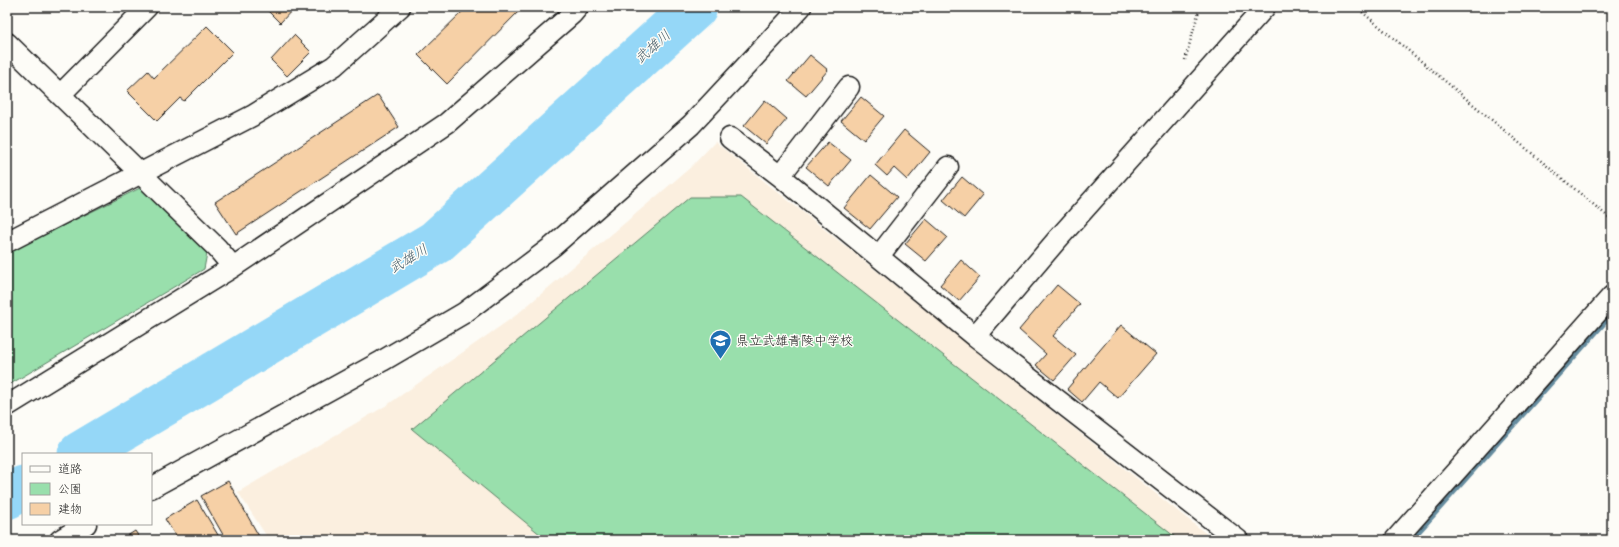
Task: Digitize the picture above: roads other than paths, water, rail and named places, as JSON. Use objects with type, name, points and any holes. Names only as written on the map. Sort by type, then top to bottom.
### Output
[{"type":"street","points":[[60,95],[147,7]]},
{"type":"street","points":[[7,242],[252,116],[334,66],[400,7]]},
{"type":"street","points":[[7,406],[234,267],[447,123],[572,14],[578,7]]},
{"type":"street","points":[[152,487],[382,361],[464,313],[553,246],[691,125],[801,7]]},
{"type":"street","points":[[975,336],[1056,241],[1265,7]]},
{"type":"street","points":[[7,43],[217,248],[234,267]]},
{"type":"street","points":[[780,176],[849,87]]},
{"type":"street","points":[[730,138],[780,176],[879,256],[975,336],[1238,540]]},
{"type":"street","points":[[879,256],[948,167]]},
{"type":"street","points":[[1395,540],[1612,296]]},
{"type":"street","points":[[60,540],[84,525]]},
{"type":"waterway","name":"武雄川","points":[[82,453],[436,242],[695,7]]},
{"type":"waterway","points":[[1410,540],[1612,313]]},
{"type":"waterway","name":"武雄川","points":[[7,497],[22,489]]},
{"type":"place","name":"県立武雄青陵中学校","points":[[720,360]]}]
